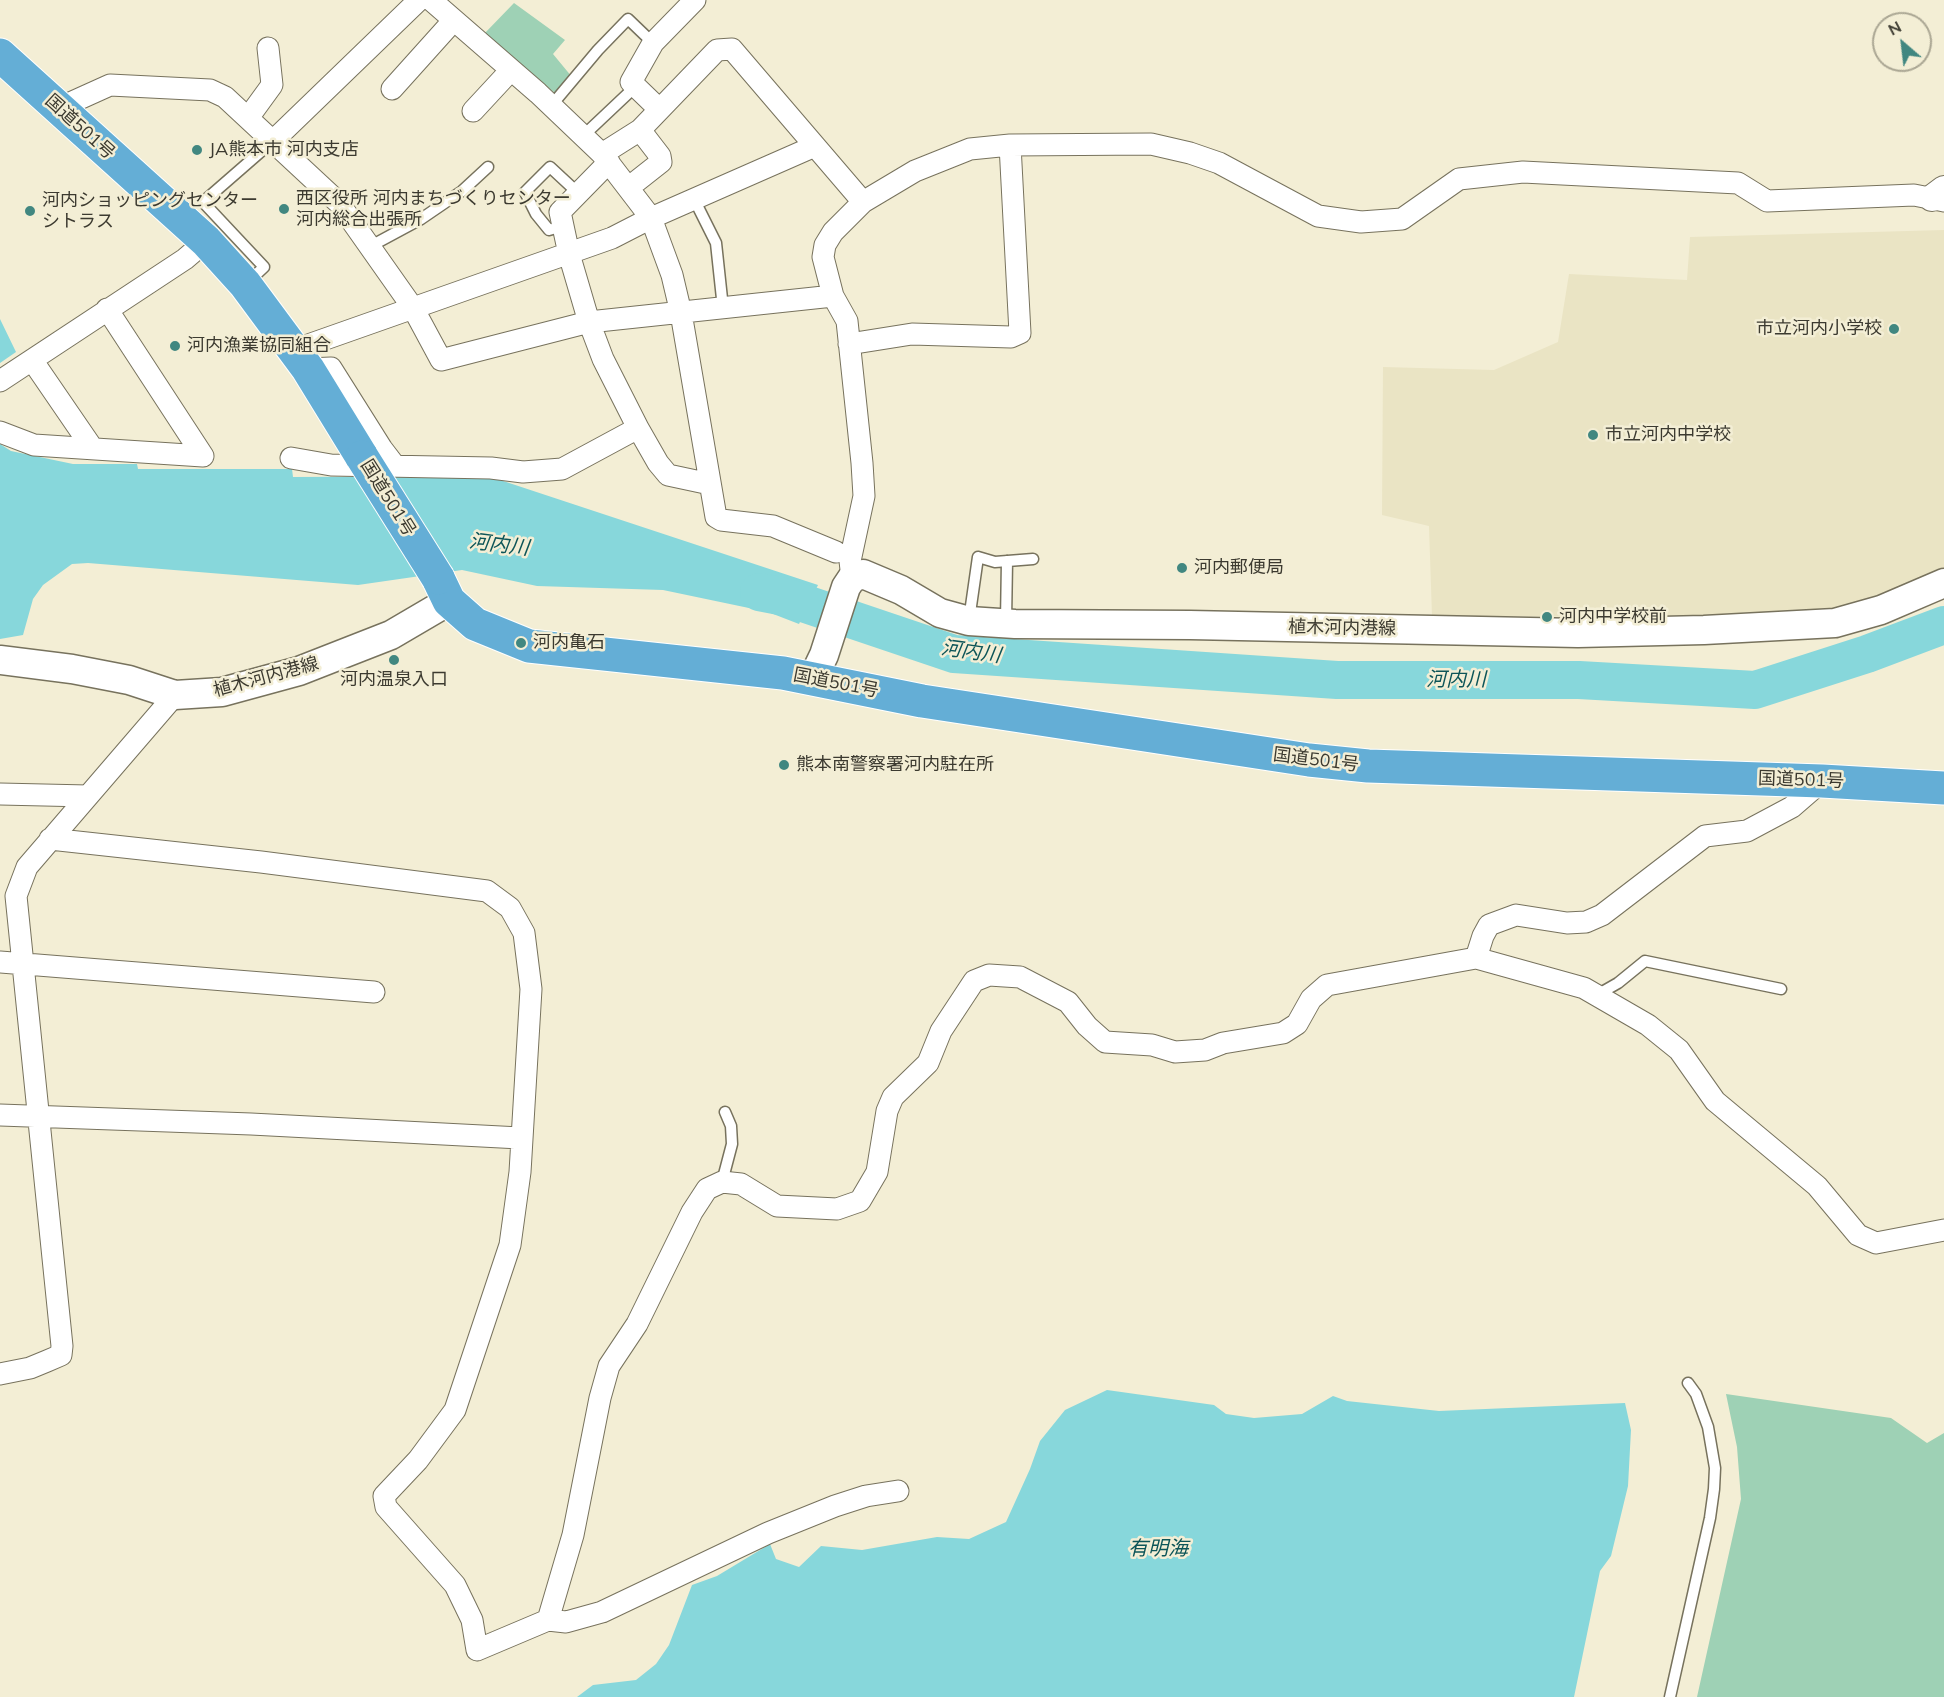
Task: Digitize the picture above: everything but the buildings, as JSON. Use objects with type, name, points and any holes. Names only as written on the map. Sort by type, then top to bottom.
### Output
[{"type":"highway","name":"国道501号","points":[[0,55],[206,241],[245,284],[301,360],[444,589],[475,624],[529,646],[783,673],[818,667],[922,701],[1309,760],[1404,767],[1822,780],[1944,788]]},
{"type":"main road","name":"植木河内港線","points":[[849,583],[863,574],[901,590],[940,613],[969,621],[1578,633],[1704,630],[1835,623],[1881,610],[1944,583]]},
{"type":"main road","points":[[818,667],[849,583]]},
{"type":"main road","name":"植木河内港線","points":[[0,660],[72,669],[129,680],[175,695],[222,692],[299,671],[391,635],[444,589]]},
{"type":"street","points":[[273,141],[419,0]]},
{"type":"street","points":[[659,109],[631,82],[653,43],[694,0]]},
{"type":"street","points":[[392,90],[444,8],[605,158],[651,218],[672,275],[681,313],[716,517],[721,520],[773,526],[836,552]]},
{"type":"street","points":[[248,118],[272,85],[268,48]]},
{"type":"street","points":[[710,484],[668,475],[658,464],[638,428],[603,359],[589,322],[569,254],[560,212],[605,158],[640,130],[717,50],[732,50],[863,202]]},
{"type":"street","points":[[473,111],[511,70]]},
{"type":"street","points":[[59,108],[110,86],[210,90],[225,97],[339,203],[413,308],[441,360],[589,322],[833,296]]},
{"type":"street","points":[[628,188],[661,162],[660,156],[640,130]]},
{"type":"street","points":[[849,583],[850,561],[864,496],[847,321],[833,296],[824,257],[825,245],[833,232],[863,202],[915,171],[970,150],[1010,145],[1151,144],[1190,153],[1219,163],[1318,216],[1361,222],[1402,219],[1459,179],[1523,172],[1738,183],[1767,201],[1940,196]]},
{"type":"street","points":[[849,344],[912,334],[1011,337],[1020,333],[1010,145]]},
{"type":"street","points":[[301,360],[413,308],[612,238],[651,218],[815,146]]},
{"type":"street","points":[[0,381],[184,259],[206,241]]},
{"type":"street","points":[[0,432],[34,445],[203,456],[107,309]]},
{"type":"street","points":[[32,360],[93,449]]},
{"type":"street","points":[[301,360],[331,368],[395,466]]},
{"type":"street","points":[[291,458],[331,465],[491,468],[523,472],[562,468],[638,428]]},
{"type":"street","points":[[0,1374],[30,1368],[61,1355],[61,1334],[16,896],[27,867],[175,695]]},
{"type":"street","points":[[1476,958],[1489,925],[1516,915],[1567,923],[1586,922],[1602,915],[1705,836],[1747,831],[1792,807],[1822,780]]},
{"type":"street","points":[[0,794],[88,796]]},
{"type":"street","points":[[50,839],[261,862],[487,891],[510,908],[524,933],[531,989],[520,1138],[520,1172],[510,1245],[455,1410],[418,1460],[384,1496],[386,1507],[455,1586],[472,1620],[477,1650],[548,1620],[566,1622],[602,1612],[768,1533],[835,1506],[866,1496],[898,1491]]},
{"type":"street","points":[[548,1620],[573,1535],[600,1398],[609,1365],[637,1324],[692,1212],[707,1189],[722,1182],[741,1184],[777,1206],[837,1209],[860,1201],[877,1172],[887,1111],[893,1097],[928,1063],[940,1031],[974,981],[989,975],[1020,977],[1068,1002],[1087,1026],[1105,1042],[1152,1045],[1175,1052],[1205,1050],[1223,1043],[1283,1033],[1297,1024],[1311,999],[1327,985],[1476,958],[1584,988],[1648,1025],[1679,1050],[1715,1101],[1817,1186],[1858,1235],[1876,1243],[1944,1230]]},
{"type":"street","points":[[0,962],[374,992]]},
{"type":"street","points":[[0,1115],[520,1138]]},
{"type":"lane","points":[[551,106],[598,50],[628,19],[653,43]]},
{"type":"lane","points":[[583,136],[636,86]]},
{"type":"lane","points":[[245,284],[264,267],[203,202],[273,141]]},
{"type":"lane","points":[[369,247],[421,219],[462,190],[488,167]]},
{"type":"lane","points":[[563,226],[549,230],[536,214],[525,192],[550,167],[578,193]]},
{"type":"lane","points":[[694,199],[716,243],[723,308]]},
{"type":"lane","points":[[969,621],[978,557],[995,562],[1033,560]]},
{"type":"lane","points":[[1006,623],[1007,561]]},
{"type":"lane","points":[[1596,995],[1618,983],[1645,961],[1780,989]]},
{"type":"lane","points":[[722,1182],[732,1144],[731,1126],[725,1112]]},
{"type":"lane","points":[[1670,1697],[1710,1518],[1714,1489],[1715,1467],[1708,1427],[1696,1394],[1688,1383]]},
{"type":"shaded area","points":[[1944,230],[1944,573],[1858,607],[1810,614],[1662,617],[1432,616],[1429,526],[1382,515],[1383,367],[1494,370],[1558,342],[1569,274],[1687,280],[1690,237]]},
{"type":"green space","points":[[514,3],[565,40],[553,54],[572,77],[555,93],[483,35]]},
{"type":"green space","points":[[1726,1394],[1891,1418],[1927,1443],[1944,1433],[1944,1697],[1697,1697],[1741,1499],[1737,1447]]},
{"type":"water","points":[[0,319],[16,352],[0,363]]},
{"type":"water","points":[[0,444],[11,451],[73,464],[137,464],[138,469],[292,469],[293,477],[488,476],[818,585],[799,624],[768,612],[663,590],[537,586],[462,570],[358,585],[88,563],[72,564],[43,585],[33,599],[23,635],[0,639]]},
{"type":"water","name":"有明海","points":[[1107,1390],[1214,1405],[1226,1414],[1254,1418],[1302,1414],[1333,1396],[1347,1401],[1439,1411],[1625,1403],[1631,1430],[1628,1486],[1611,1556],[1600,1571],[1574,1697],[577,1697],[593,1685],[636,1680],[656,1664],[669,1645],[692,1585],[717,1576],[770,1544],[776,1559],[799,1567],[821,1546],[862,1550],[937,1537],[969,1539],[1006,1522],[1040,1441],[1065,1410]]},
{"type":"waterway","name":"河内川","points":[[759,592],[785,597],[954,654],[1337,680],[1579,680],[1755,690],[1867,654],[1944,625]]},
{"type":"place","name":"JA熊本市 河内支店","points":[[197,150]]},
{"type":"place","name":"西区役所 河内まちづくりセンター 河内総合出張所","points":[[284,209]]},
{"type":"place","name":"河内ショッピングセンター シトラス","points":[[30,211]]},
{"type":"place","name":"市立河内小学校","points":[[1894,329]]},
{"type":"place","name":"河内漁業協同組合","points":[[175,346]]},
{"type":"place","name":"市立河内中学校","points":[[1593,435]]},
{"type":"place","name":"河内郵便局","points":[[1182,568]]},
{"type":"place","name":"河内中学校前","points":[[1547,617]]},
{"type":"place","name":"河内亀石","points":[[521,643]]},
{"type":"place","name":"河内温泉入口","points":[[394,660]]},
{"type":"place","name":"熊本南警察署河内駐在所","points":[[784,765]]}]
